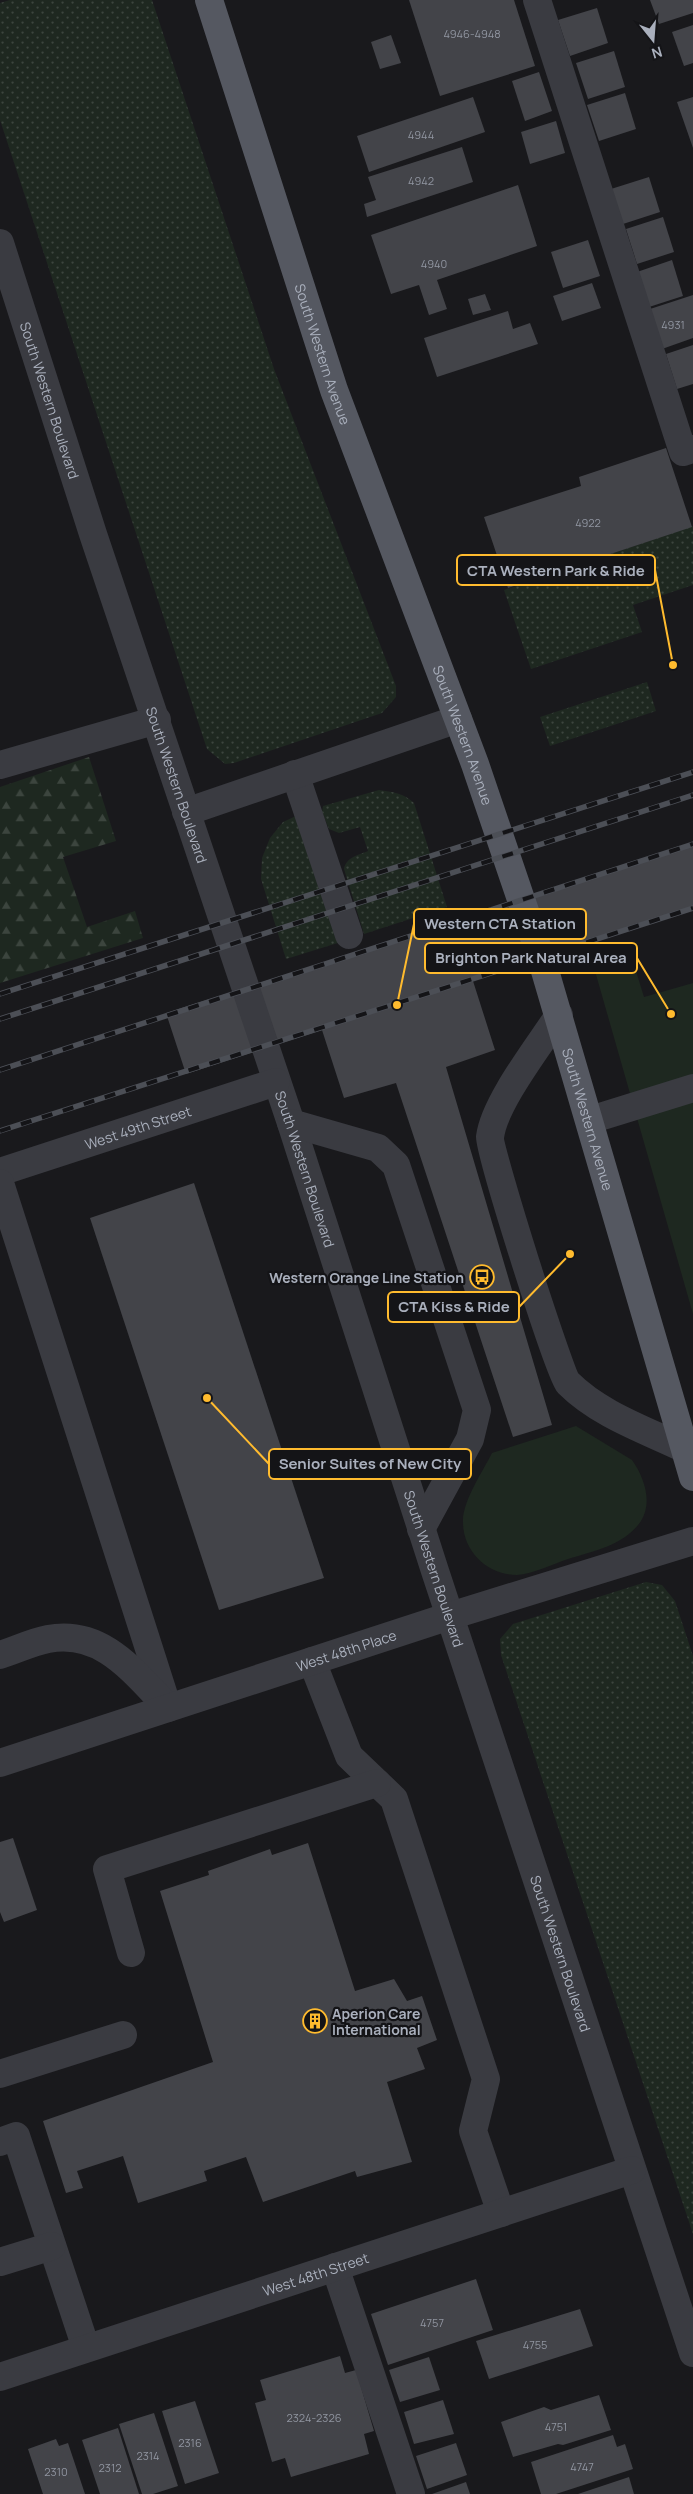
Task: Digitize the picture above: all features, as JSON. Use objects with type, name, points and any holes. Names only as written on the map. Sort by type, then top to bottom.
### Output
[{"type":"main road","name":"South Western Avenue","points":[[209,0],[334,390],[458,719],[559,1015],[683,1448],[693,1477]]},
{"type":"street","points":[[537,0],[683,452],[693,449]]},
{"type":"street","name":"South Western Boulevard","points":[[0,243],[93,534],[291,1123],[421,1529],[693,2353]]},
{"type":"street","points":[[186,812],[458,719]]},
{"type":"street","points":[[0,765],[157,720]]},
{"type":"street","points":[[295,774],[349,935]]},
{"type":"street","points":[[559,1015],[497,1110],[490,1138],[522,1250],[566,1381],[601,1410],[683,1448]]},
{"type":"street","name":"West 49th Street","points":[[0,1172],[276,1082]]},
{"type":"street","points":[[590,1120],[693,1088]]},
{"type":"street","points":[[291,1123],[378,1148],[396,1164],[477,1410],[470,1439],[421,1529]]},
{"type":"street","points":[[0,1183],[168,1708]]},
{"type":"street","name":"West 48th Place","points":[[0,1763],[450,1616],[693,1541]]},
{"type":"street","points":[[0,1655],[49,1639],[84,1639],[121,1658],[168,1708]]},
{"type":"street","points":[[312,1661],[349,1756],[394,1799],[486,2079],[473,2131],[501,2213]]},
{"type":"street","points":[[130,1953],[107,1869],[377,1783]]},
{"type":"street","points":[[0,2074],[124,2035]]},
{"type":"street","points":[[8,2139],[52,2246],[86,2348]]},
{"type":"street","name":"West 48th Street","points":[[0,2377],[632,2170]]},
{"type":"street","points":[[0,2262],[52,2246]]},
{"type":"street","points":[[335,2267],[411,2494]]},
{"type":"green space","points":[[10,0],[152,0],[274,369],[396,686],[396,697],[382,713],[234,763],[225,764],[207,749],[0,120],[0,3]]},
{"type":"green space","points":[[693,526],[693,585],[633,605],[642,632],[531,669],[504,590]]},
{"type":"green space","points":[[647,682],[656,711],[550,746],[540,717]]},
{"type":"green space","points":[[89,757],[116,841],[63,857],[87,927],[135,911],[143,938],[0,983],[0,787]]},
{"type":"green space","points":[[379,790],[402,795],[414,803],[447,907],[364,934],[344,869],[350,859],[368,851],[360,827],[339,833],[329,829],[322,812],[323,806]]},
{"type":"green space","points":[[296,816],[341,942],[286,959],[261,879],[262,858],[270,838],[283,822]]},
{"type":"green space","points":[[628,945],[644,997],[693,983],[693,1314],[591,957]]},
{"type":"green space","points":[[576,1426],[632,1460],[646,1490],[645,1514],[641,1521],[626,1536],[608,1546],[530,1573],[506,1574],[487,1566],[472,1552],[467,1543],[463,1522],[469,1496],[492,1453]]},
{"type":"green space","points":[[646,1582],[662,1585],[675,1601],[693,1656],[693,2234],[501,1655],[500,1639],[513,1624]]},
{"type":"building","points":[[409,0],[514,0],[535,66],[440,96]]},
{"type":"building","points":[[650,0],[693,0],[693,13],[659,24]]},
{"type":"building","points":[[597,8],[608,43],[570,56],[558,20]]},
{"type":"building","points":[[693,25],[693,63],[684,66],[672,32]]},
{"type":"building","points":[[391,35],[401,63],[380,69],[371,42]]},
{"type":"building","points":[[614,51],[625,87],[588,99],[576,63]]},
{"type":"building","points":[[539,72],[552,111],[525,121],[512,81]]},
{"type":"building","points":[[625,93],[636,129],[599,141],[587,105]]},
{"type":"building","points":[[473,97],[485,132],[369,172],[357,136]]},
{"type":"building","points":[[693,97],[693,148],[677,102]]},
{"type":"building","points":[[556,121],[565,153],[530,164],[521,132]]},
{"type":"building","points":[[462,147],[473,182],[367,217],[364,204],[376,200],[368,177]]},
{"type":"building","points":[[649,177],[660,212],[623,224],[611,189]]},
{"type":"building","points":[[518,185],[537,246],[437,280],[447,309],[429,315],[419,285],[391,294],[371,235]]},
{"type":"building","points":[[663,217],[674,252],[637,264],[626,229]]},
{"type":"building","points":[[588,240],[600,276],[563,288],[551,252]]},
{"type":"building","points":[[672,260],[683,296],[649,307],[637,272]]},
{"type":"building","points":[[592,283],[601,308],[562,321],[553,296]]},
{"type":"building","points":[[485,294],[491,310],[473,315],[468,299]]},
{"type":"building","points":[[693,295],[693,338],[662,349],[647,310]]},
{"type":"building","points":[[508,311],[513,329],[530,323],[538,344],[437,377],[424,338]]},
{"type":"building","points":[[693,345],[693,384],[677,389],[666,354]]},
{"type":"building","points":[[666,448],[692,527],[508,588],[484,517],[581,486],[579,477]]},
{"type":"building","points":[[693,844],[693,910],[473,981],[495,1050],[446,1067],[552,1425],[513,1437],[396,1083],[344,1098],[322,1030],[186,1074],[166,1013]]},
{"type":"building","points":[[194,1183],[324,1578],[219,1610],[90,1218]]},
{"type":"building","points":[[13,1838],[37,1910],[4,1922],[0,1912],[0,1842]]},
{"type":"building","name":"Aperion Care International","points":[[308,1843],[355,1991],[394,1979],[407,2001],[422,1996],[437,2040],[417,2048],[425,2069],[387,2082],[412,2162],[357,2177],[355,2171],[263,2202],[246,2157],[204,2171],[207,2181],[138,2203],[123,2156],[77,2171],[83,2188],[66,2193],[43,2121],[213,2062],[160,1891],[209,1875],[208,1871],[270,1849],[272,1855]]},
{"type":"building","points":[[476,2279],[493,2330],[388,2365],[371,2314]]},
{"type":"building","points":[[580,2309],[593,2346],[489,2379],[476,2341]]},
{"type":"building","points":[[340,2356],[345,2373],[356,2370],[374,2431],[364,2434],[369,2454],[291,2477],[285,2458],[272,2462],[255,2403],[266,2400],[260,2380]]},
{"type":"building","points":[[429,2357],[440,2390],[400,2402],[389,2370]]},
{"type":"building","points":[[599,2395],[611,2430],[563,2445],[558,2444],[513,2457],[501,2422],[544,2407],[551,2410]]},
{"type":"building","points":[[443,2400],[454,2434],[414,2444],[404,2412]]},
{"type":"building","points":[[195,2401],[219,2473],[185,2484],[162,2411]]},
{"type":"building","points":[[154,2413],[178,2486],[153,2494],[142,2494],[119,2424]]},
{"type":"building","points":[[118,2428],[139,2494],[100,2494],[82,2440]]},
{"type":"building","points":[[613,2435],[617,2447],[625,2444],[633,2469],[556,2494],[541,2494],[531,2462]]},
{"type":"building","points":[[56,2439],[59,2446],[68,2443],[85,2494],[43,2494],[28,2449]]},
{"type":"building","points":[[456,2443],[467,2475],[427,2489],[416,2456]]},
{"type":"building","points":[[629,2477],[634,2494],[578,2494]]},
{"type":"building","points":[[466,2482],[470,2494],[432,2494]]},
{"type":"railway","points":[[0,994],[693,772]]},
{"type":"railway","points":[[0,1019],[693,795]]},
{"type":"railway","points":[[0,1070],[693,844]]},
{"type":"railway","points":[[0,1131],[693,908]]},
{"type":"place","name":"CTA Western Park & Ride","points":[[673,665]]},
{"type":"place","name":"Western CTA Station","points":[[397,1005]]},
{"type":"place","name":"Brighton Park Natural Area","points":[[671,1014]]},
{"type":"place","name":"CTA Kiss & Ride","points":[[570,1254]]},
{"type":"place","name":"Western Orange Line Station","points":[[482,1277]]},
{"type":"place","name":"Senior Suites of New City","points":[[207,1398]]},
{"type":"place","name":"Aperion Care International","points":[[315,2021]]}]
